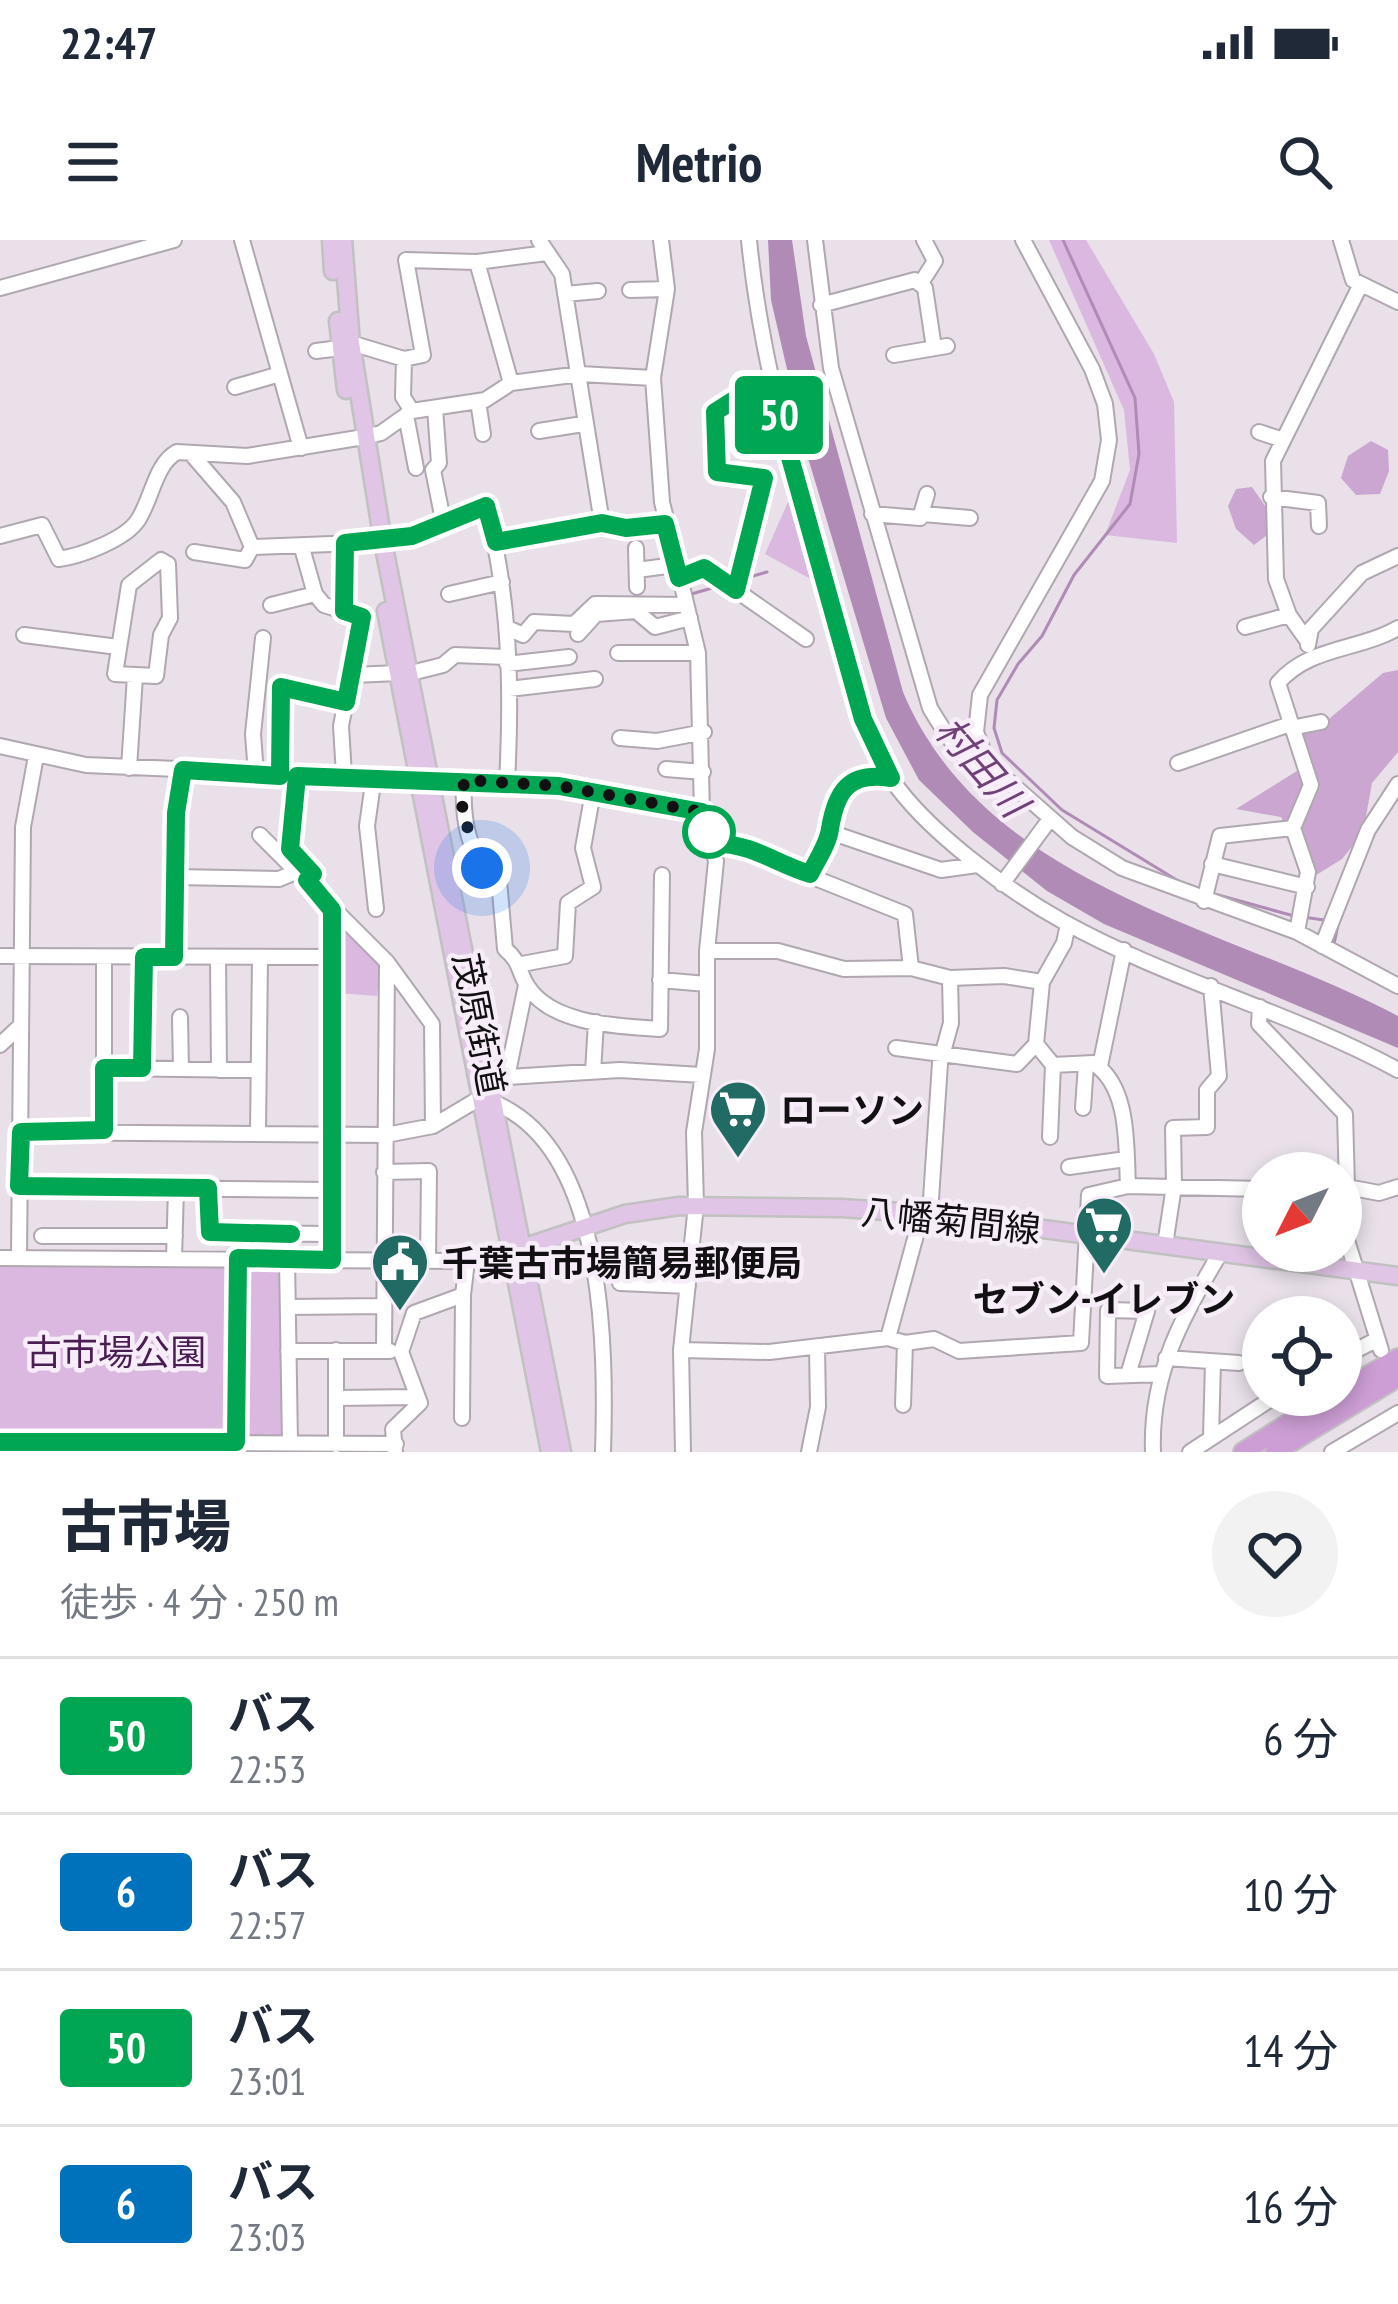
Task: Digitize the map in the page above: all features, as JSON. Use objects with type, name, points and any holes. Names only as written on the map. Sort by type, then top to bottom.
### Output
[{"type":"highway","points":[[1362,1370],[1385,1349]]},
{"type":"highway","points":[[1275,1452],[1398,1377]]},
{"type":"highway","points":[[1243,1452],[1300,1416]]},
{"type":"main road","name":"茂原街道","points":[[331,240],[359,438],[489,1097]]},
{"type":"main road","name":"茂原街道","points":[[343,240],[346,346]]},
{"type":"main road","name":"茂原街道","points":[[425,778],[444,843],[550,1452]]},
{"type":"main road","name":"八幡菊間線","points":[[516,1250],[626,1214],[696,1205],[926,1214],[1242,1255]]},
{"type":"main road","name":"茂原街道","points":[[516,1250],[562,1452]]},
{"type":"main road","name":"八幡菊間線","points":[[1362,1271],[1398,1276]]},
{"type":"street","points":[[0,288],[174,240]]},
{"type":"street","points":[[242,240],[301,448]]},
{"type":"street","points":[[661,240],[667,290],[653,378],[665,524],[698,653],[704,732],[702,812],[714,843],[707,1049],[694,1132],[696,1205],[682,1350],[683,1452]]},
{"type":"street","points":[[749,240],[756,315],[774,400],[863,719],[891,778],[977,865],[1068,924],[1398,1070]]},
{"type":"street","points":[[815,240],[831,368],[930,708],[968,759],[984,774],[1006,780]]},
{"type":"street","points":[[821,305],[921,283],[935,260],[924,240]]},
{"type":"street","points":[[1023,240],[1092,369],[1105,404],[1109,440],[1102,481],[975,710],[978,744],[1006,780],[1050,819],[1122,868],[1204,902],[1297,932],[1398,986]]},
{"type":"street","points":[[1341,240],[1344,266],[1360,286],[1398,302]]},
{"type":"street","points":[[316,351],[346,346],[404,359],[423,355],[406,260],[476,262],[543,246],[562,274],[602,523]]},
{"type":"street","points":[[476,262],[511,382]]},
{"type":"street","points":[[894,355],[940,347],[921,283]]},
{"type":"street","points":[[1311,656],[1276,579],[1273,460],[1360,286]]},
{"type":"street","points":[[630,290],[667,290]]},
{"type":"street","points":[[566,294],[598,291]]},
{"type":"street","points":[[404,359],[403,397],[416,468]]},
{"type":"street","points":[[235,387],[280,374]]},
{"type":"street","points":[[0,536],[42,525],[55,556],[68,558],[131,528],[170,454],[194,457],[301,448],[359,438],[409,413],[478,401],[511,382],[580,374],[653,378]]},
{"type":"street","points":[[736,590],[764,478],[717,472],[715,412],[737,398],[774,400]]},
{"type":"street","points":[[478,401],[483,434]]},
{"type":"street","points":[[435,408],[440,463],[433,470],[434,490],[443,520]]},
{"type":"street","points":[[539,431],[583,424]]},
{"type":"street","points":[[1258,432],[1283,440]]},
{"type":"street","points":[[194,457],[233,502],[252,547]]},
{"type":"street","points":[[923,514],[927,494]]},
{"type":"street","points":[[1271,497],[1318,503],[1319,526]]},
{"type":"street","points":[[252,547],[302,548],[412,536],[486,506],[508,628],[507,782]]},
{"type":"street","points":[[872,514],[970,518]]},
{"type":"street","points":[[496,542],[602,523],[626,528],[665,524]]},
{"type":"street","points":[[344,611],[345,543]]},
{"type":"street","points":[[194,552],[235,562],[245,560],[252,547]]},
{"type":"street","points":[[302,548],[315,594],[324,605],[362,617],[340,726],[344,775]]},
{"type":"street","points":[[636,548],[637,587]]},
{"type":"street","points":[[1306,639],[1362,573],[1398,556]]},
{"type":"street","points":[[161,560],[168,564],[170,618],[161,635],[156,676],[115,674],[118,647],[129,584],[161,560]]},
{"type":"street","points":[[637,570],[704,568],[806,639]]},
{"type":"street","points":[[448,594],[502,582]]},
{"type":"street","points":[[272,605],[315,594]]},
{"type":"street","points":[[508,628],[523,635],[534,622],[574,624],[595,604],[688,611]]},
{"type":"street","points":[[578,634],[596,614],[636,611],[648,627],[688,611]]},
{"type":"street","points":[[1245,627],[1289,615]]},
{"type":"street","points":[[1297,932],[1308,872],[1293,828],[1311,785],[1278,683],[1311,656],[1398,628]]},
{"type":"street","points":[[24,635],[118,647]]},
{"type":"street","points":[[256,774],[253,734],[263,638]]},
{"type":"street","points":[[618,653],[698,653]]},
{"type":"street","points":[[352,675],[404,673],[443,665],[454,655],[507,660],[569,657]]},
{"type":"street","points":[[129,768],[135,676]]},
{"type":"street","points":[[509,689],[595,679]]},
{"type":"street","points":[[280,776],[281,687],[346,702]]},
{"type":"street","points":[[1178,763],[1291,726],[1321,722]]},
{"type":"street","points":[[620,738],[657,741],[704,732]]},
{"type":"street","points":[[0,746],[36,756],[129,768],[507,782],[702,812]]},
{"type":"street","points":[[19,1257],[23,827],[36,756]]},
{"type":"street","points":[[666,769],[703,772]]},
{"type":"street","points":[[174,957],[183,770]]},
{"type":"street","points":[[175,877],[279,879],[313,874],[290,849],[297,776]]},
{"type":"street","points":[[374,776],[367,826],[376,909]]},
{"type":"street","points":[[810,874],[830,832],[830,816],[842,788],[856,777],[891,778]]},
{"type":"street","points":[[21,1132],[386,1135],[433,1126],[489,1097],[508,1077],[526,985],[522,964],[506,949],[499,880],[478,862],[462,812],[464,780]]},
{"type":"street","points":[[1322,946],[1369,830],[1398,784]]},
{"type":"street","points":[[522,964],[566,956],[568,903],[593,886],[583,848],[593,792]]},
{"type":"street","points":[[1002,884],[1050,819]]},
{"type":"street","points":[[1204,902],[1220,836],[1293,828]]},
{"type":"street","points":[[830,832],[941,870],[977,865]]},
{"type":"street","points":[[260,835],[386,962],[432,1024],[433,1126]]},
{"type":"street","points":[[444,843],[470,836]]},
{"type":"street","points":[[714,843],[748,845],[780,864],[904,914],[911,968]]},
{"type":"street","points":[[1212,864],[1307,887]]},
{"type":"street","points":[[526,985],[555,1010],[596,1022],[660,1029],[662,874]]},
{"type":"street","points":[[332,910],[332,1260]]},
{"type":"street","points":[[896,1048],[1016,1064],[1036,1044],[1042,982],[1064,944],[1068,924]]},
{"type":"street","points":[[1083,1108],[1124,950]]},
{"type":"street","points":[[707,951],[778,951],[844,969],[911,968],[950,978],[1004,976],[1042,982]]},
{"type":"street","points":[[0,956],[332,956]]},
{"type":"street","points":[[104,957],[104,1130]]},
{"type":"street","points":[[142,1068],[144,957]]},
{"type":"street","points":[[218,957],[219,1070]]},
{"type":"street","points":[[258,1133],[260,957]]},
{"type":"street","points":[[384,1350],[386,962]]},
{"type":"street","points":[[888,1338],[926,1214],[950,1023],[950,978]]},
{"type":"street","points":[[660,980],[707,984]]},
{"type":"street","points":[[1165,1245],[1174,1186],[1173,1128],[1207,1126],[1207,1090],[1219,1076],[1211,986]]},
{"type":"street","points":[[1260,1006],[1258,1024],[1345,1114],[1345,1152]]},
{"type":"street","points":[[180,1017],[181,1069]]},
{"type":"street","points":[[593,1072],[596,1022]]},
{"type":"street","points":[[0,1045],[19,1027]]},
{"type":"street","points":[[1036,1044],[1054,1065],[1050,1137]]},
{"type":"street","points":[[1054,1065],[1093,1065]]},
{"type":"street","points":[[1093,1065],[1124,1115],[1128,1186]]},
{"type":"street","points":[[104,1068],[259,1070]]},
{"type":"street","points":[[508,1077],[593,1072],[701,1075]]},
{"type":"street","points":[[489,1097],[509,1109],[543,1144],[587,1227],[605,1361],[603,1452]]},
{"type":"street","points":[[1069,1167],[1126,1159]]},
{"type":"street","points":[[384,1172],[429,1171],[428,1260]]},
{"type":"street","points":[[19,1186],[332,1190]]},
{"type":"street","points":[[682,1350],[817,1347],[888,1338],[905,1343],[934,1339],[958,1351],[985,1352],[1011,1344],[1081,1343],[1089,1195],[1128,1186],[1242,1188]]},
{"type":"street","points":[[1362,1192],[1398,1187]]},
{"type":"street","points":[[174,1258],[176,1188]]},
{"type":"street","points":[[208,1188],[210,1232],[332,1234]]},
{"type":"street","points":[[42,1236],[175,1236]]},
{"type":"street","points":[[91,1236],[93,1258]]},
{"type":"street","points":[[0,1258],[467,1261],[516,1250]]},
{"type":"street","points":[[1153,1452],[1166,1358],[1184,1314],[1221,1252]]},
{"type":"street","points":[[236,1447],[238,1258]]},
{"type":"street","points":[[287,1259],[290,1443]]},
{"type":"street","points":[[462,1418],[467,1261]]},
{"type":"street","points":[[1353,1272],[1385,1349]]},
{"type":"street","points":[[620,1283],[688,1286]]},
{"type":"street","points":[[0,1443],[236,1447],[290,1443],[396,1448],[393,1429],[417,1411],[401,1352],[414,1313],[463,1295]]},
{"type":"street","points":[[288,1307],[384,1306]]},
{"type":"street","points":[[1128,1375],[1147,1311],[1108,1310],[1107,1376],[1161,1374]]},
{"type":"street","points":[[903,1406],[905,1343]]},
{"type":"street","points":[[809,1452],[818,1407],[817,1347]]},
{"type":"street","points":[[336,1350],[337,1444]]},
{"type":"street","points":[[288,1351],[401,1352]]},
{"type":"street","points":[[1166,1358],[1239,1363]]},
{"type":"street","points":[[1211,1437],[1213,1362]]},
{"type":"street","points":[[336,1398],[416,1397]]},
{"type":"street","points":[[1332,1452],[1398,1413]]},
{"type":"street","points":[[1190,1452],[1244,1416]]},
{"type":"street","points":[[0,1443],[5,1452]]},
{"type":"green space","points":[[1049,240],[1086,240],[1154,354],[1174,402],[1177,543],[1105,535],[1130,470],[1124,410]]},
{"type":"green space","points":[[797,482],[827,588],[765,554]]},
{"type":"green space","points":[[341,924],[381,964],[377,996],[337,993]]},
{"type":"green space","points":[[240,1264],[285,1264],[286,1436],[241,1437]]},
{"type":"green space","name":"古市場公園","points":[[0,1266],[234,1266],[232,1436],[0,1436]]},
{"type":"shaded area","points":[[768,240],[792,240],[806,336],[903,692],[941,759],[992,813],[1052,857],[1118,894],[1398,1016],[1398,1048],[1104,924],[1047,891],[973,832],[919,780],[886,718],[806,451],[771,300]]},
{"type":"shaded area","points":[[1371,441],[1388,450],[1389,471],[1380,494],[1356,495],[1341,478],[1348,456]]},
{"type":"shaded area","points":[[1252,487],[1279,526],[1254,545],[1236,529],[1228,506],[1236,489]]},
{"type":"shaded area","points":[[1398,670],[1398,752],[1372,783],[1363,833],[1342,859],[1313,877],[1281,817],[1236,809],[1297,771],[1297,724],[1329,719],[1383,673]]},
{"type":"waterway","name":"村田川","points":[[1063,240],[1135,398],[1139,454],[1130,504],[1074,575],[1042,636],[1018,664],[997,700],[994,728],[1002,753],[1062,810],[1180,882]]},
{"type":"waterway","points":[[746,578],[767,572]]},
{"type":"waterway","points":[[688,595],[719,586]]},
{"type":"waterway","points":[[1211,893],[1294,916]]},
{"type":"waterway","points":[[1303,917],[1324,920]]},
{"type":"waterway","points":[[1334,944],[1338,925]]},
{"type":"bus line","name":"50","points":[[0,1442],[236,1442],[238,1258],[332,1260],[332,910],[307,880],[313,874],[290,849],[297,776],[559,786],[702,812],[714,843],[761,849],[780,864],[810,874],[830,832],[830,816],[842,788],[869,774],[891,778],[863,719],[774,400],[737,398],[715,412],[717,472],[764,478],[736,590],[704,568],[679,578],[665,524],[626,528],[602,523],[496,542],[486,506],[412,536],[345,543],[344,611],[356,611],[362,617],[346,702],[281,687],[280,776],[183,770],[176,813],[174,957],[144,957],[142,1068],[104,1068],[104,1130],[21,1132],[19,1186],[208,1188],[210,1232],[291,1234]]},
{"type":"place","name":"ローソン","points":[[738,1160]]},
{"type":"place","name":"セブン-イレブン","points":[[1104,1276]]},
{"type":"place","name":"千葉古市場簡易郵便局","points":[[400,1313]]},
{"type":"route","points":[[482,868],[462,812],[464,780],[559,786],[702,812],[709,832]]}]
